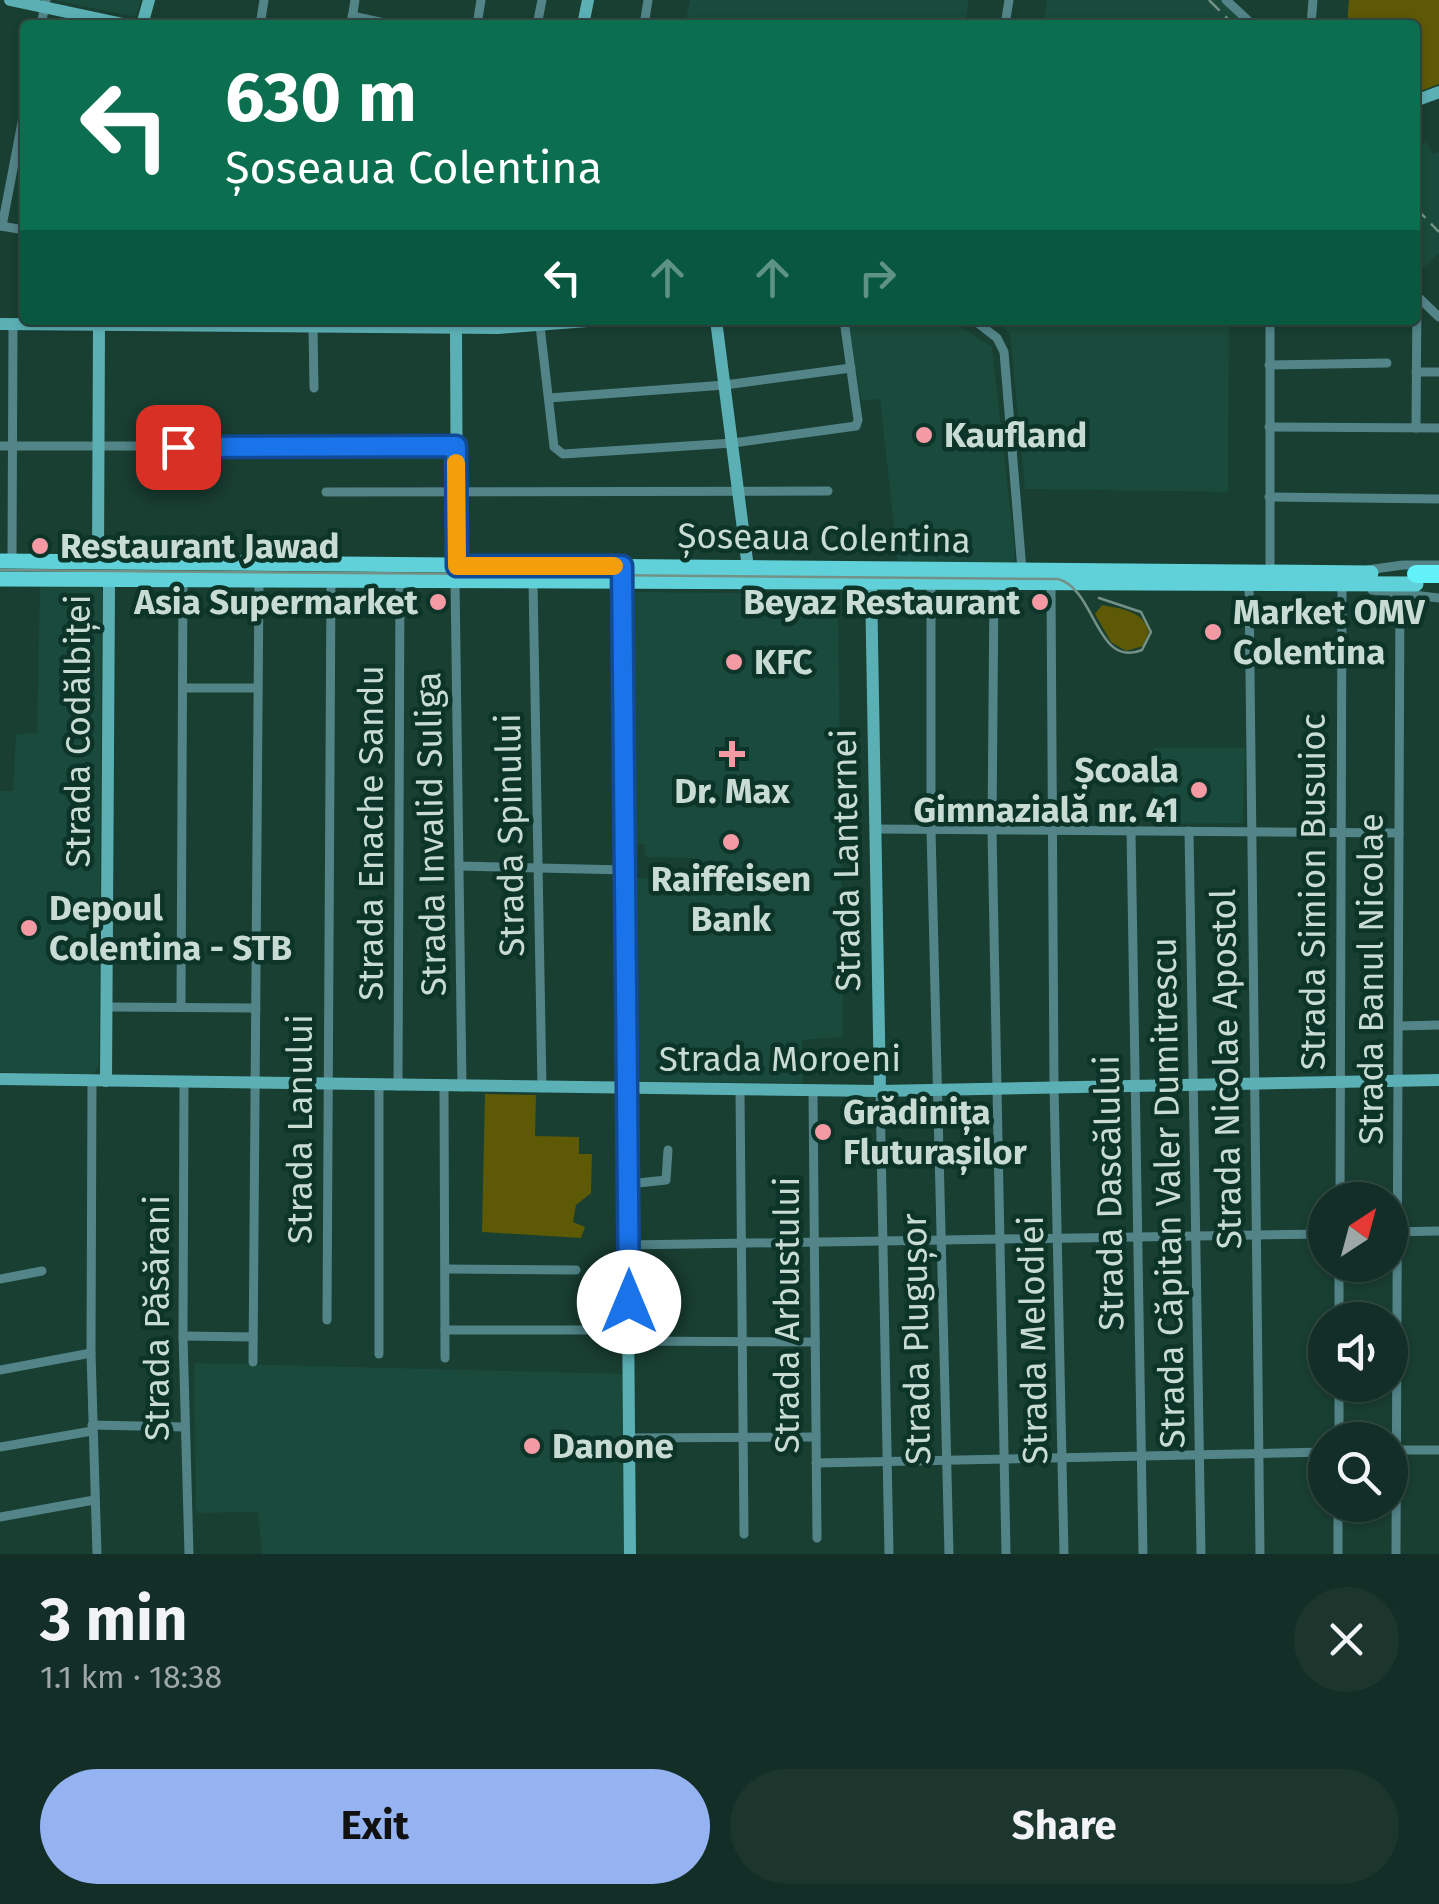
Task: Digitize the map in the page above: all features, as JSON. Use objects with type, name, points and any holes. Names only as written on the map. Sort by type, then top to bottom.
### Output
[{"type":"highway","points":[[1408,584],[1439,574]]},
{"type":"highway","points":[[1408,584],[1439,584]]},
{"type":"main road","name":"Șoseaua Colentina","points":[[6,560],[104,573],[183,578],[400,580],[456,574],[534,582],[871,584],[1249,583],[1344,578]]},
{"type":"main road","name":"Șoseaua Colentina","points":[[0,578],[104,573],[456,574],[622,566],[1270,572],[1408,584]]},
{"type":"street","points":[[10,0],[45,4],[108,20]]},
{"type":"street","points":[[1226,0],[1248,20]]},
{"type":"street","points":[[1,226],[20,132]]},
{"type":"street","points":[[1420,299],[1439,317]]},
{"type":"street","points":[[6,560],[15,322]]},
{"type":"street","name":"Strada Codălbiței","points":[[99,325],[106,1007],[99,1081]]},
{"type":"street","points":[[170,325],[326,325]]},
{"type":"street","points":[[364,325],[550,325]]},
{"type":"street","points":[[717,325],[748,568]]},
{"type":"street","points":[[540,326],[554,447],[558,452],[733,443],[856,426],[845,325]]},
{"type":"street","points":[[981,325],[998,338],[1004,352],[1022,570]]},
{"type":"street","points":[[1270,325],[1270,572]]},
{"type":"street","points":[[1416,325],[1416,428]]},
{"type":"street","points":[[313,327],[314,388]]},
{"type":"street","points":[[456,328],[456,574]]},
{"type":"street","points":[[1270,365],[1386,364]]},
{"type":"street","points":[[549,398],[725,385],[851,368]]},
{"type":"street","points":[[1416,372],[1439,372]]},
{"type":"street","points":[[1269,426],[1439,428]]},
{"type":"street","points":[[0,446],[456,446]]},
{"type":"street","points":[[326,492],[828,491]]},
{"type":"street","points":[[1269,497],[1439,499]]},
{"type":"street","name":"Șoseaua Colentina","points":[[1344,578],[1403,565],[1439,565]]},
{"type":"street","points":[[622,566],[630,1554]]},
{"type":"street","name":"Strada Invalid Suliga","points":[[456,574],[462,1087]]},
{"type":"street","points":[[182,1006],[183,578]]},
{"type":"street","name":"Șoseaua Colentina","points":[[1344,578],[1408,584],[1439,598]]},
{"type":"street","name":"Strada Simion Busuioc","points":[[1340,1182],[1344,578]]},
{"type":"street","points":[[253,1362],[259,579]]},
{"type":"street","name":"Strada Lanului","points":[[327,1320],[331,579]]},
{"type":"street","name":"Strada Enache Sandu","points":[[398,1086],[400,580]]},
{"type":"street","name":"Strada Spinului","points":[[534,582],[542,1088]]},
{"type":"street","name":"Strada Nicolae Apostol","points":[[1249,583],[1260,1554]]},
{"type":"street","name":"Strada Lanternei","points":[[871,584],[889,1554]]},
{"type":"street","name":"Strada Plugușor","points":[[931,584],[932,830],[949,1554]]},
{"type":"street","points":[[994,584],[992,830],[1006,1554]]},
{"type":"street","name":"Strada Melodiei","points":[[1051,584],[1054,1087],[1064,1554]]},
{"type":"street","name":"Strada Banul Nicolae","points":[[1395,1182],[1399,833],[1408,584]]},
{"type":"street","points":[[183,688],[258,688]]},
{"type":"street","points":[[875,829],[1399,833]]},
{"type":"street","name":"Strada Dascălului","points":[[1131,831],[1143,1554]]},
{"type":"street","name":"Strada Căpitan Valer Dumitrescu","points":[[1189,831],[1201,1554]]},
{"type":"street","points":[[459,866],[624,870]]},
{"type":"street","points":[[106,1007],[256,1008]]},
{"type":"street","points":[[1399,1026],[1439,1025]]},
{"type":"street","name":"Strada Moroeni","points":[[0,1079],[813,1091],[1439,1080]]},
{"type":"street","points":[[97,1554],[91,1353],[99,1081]]},
{"type":"street","name":"Strada Păsărani","points":[[184,1082],[183,1336],[189,1554]]},
{"type":"street","points":[[379,1086],[379,1354]]},
{"type":"street","points":[[444,1087],[445,1358]]},
{"type":"street","points":[[740,1090],[744,1534]]},
{"type":"street","name":"Strada Arbustului","points":[[813,1091],[816,1538]]},
{"type":"street","points":[[629,1184],[666,1180],[668,1150]]},
{"type":"street","points":[[1408,1232],[1439,1231]]},
{"type":"street","points":[[628,1245],[1308,1234]]},
{"type":"street","points":[[444,1269],[576,1270]]},
{"type":"street","points":[[0,1279],[42,1271]]},
{"type":"street","name":"Strada Banul Nicolae","points":[[1393,1422],[1394,1282]]},
{"type":"street","points":[[445,1330],[815,1342]]},
{"type":"street","points":[[183,1336],[254,1336]]},
{"type":"street","points":[[0,1370],[91,1353]]},
{"type":"street","points":[[0,1448],[92,1428],[184,1427]]},
{"type":"street","points":[[629,1438],[816,1438]]},
{"type":"street","points":[[1408,1450],[1439,1450]]},
{"type":"street","points":[[816,1463],[1308,1453]]},
{"type":"street","points":[[0,1517],[94,1500]]},
{"type":"street","points":[[1338,1522],[1338,1554]]},
{"type":"street","name":"Strada Banul Nicolae","points":[[1395,1522],[1396,1554]]},
{"type":"shaded area","points":[[54,0],[141,0],[136,17]]},
{"type":"shaded area","points":[[690,0],[969,0],[966,20],[686,20]]},
{"type":"shaded area","points":[[1047,0],[1228,0],[1248,20],[1044,20]]},
{"type":"shaded area","points":[[1349,0],[1439,0],[1439,84],[1420,91],[1420,20],[1347,20]]},
{"type":"shaded area","points":[[1426,142],[1433,154],[1439,152],[1439,253],[1420,270],[1420,144]]},
{"type":"shaded area","points":[[849,325],[959,325],[992,347],[1014,542],[1015,557],[1011,563],[898,562],[880,399],[861,401]]},
{"type":"shaded area","points":[[1000,325],[1229,325],[1228,492],[1025,489],[1010,333]]},
{"type":"shaded area","points":[[40,585],[102,585],[99,1066],[92,1075],[0,1072],[0,791],[13,791],[16,734],[37,733]]},
{"type":"shaded area","points":[[629,592],[838,594],[843,1037],[802,1040],[803,1083],[632,1081],[636,878],[688,877],[693,872],[693,858],[645,857],[644,844],[634,844]]},
{"type":"shaded area","points":[[1102,605],[1142,619],[1149,632],[1143,646],[1126,651],[1111,642],[1095,614]]},
{"type":"shaded area","name":"Școala Gimnazială nr. 41","points":[[1154,748],[1245,748],[1243,823],[1154,824]]},
{"type":"shaded area","points":[[485,1094],[536,1095],[535,1136],[579,1137],[579,1154],[592,1154],[591,1193],[576,1205],[573,1222],[585,1227],[581,1238],[482,1232]]},
{"type":"shaded area","points":[[194,1363],[625,1374],[626,1554],[262,1554],[258,1512],[196,1513]]},
{"type":"tram line","points":[[0,570],[1058,579],[1081,597],[1105,639],[1115,648],[1127,653],[1142,650],[1151,632],[1141,612],[1099,598]]},
{"type":"railway","points":[[1209,0],[1229,20]]},
{"type":"railway","points":[[1420,212],[1439,232]]},
{"type":"slow traffic","points":[[456,463],[457,566],[614,566]]},
{"type":"place","name":"Kaufland","points":[[924,435]]},
{"type":"place","name":"Restaurant Jawad","points":[[40,546]]},
{"type":"place","name":"Asia Supermarket","points":[[438,602]]},
{"type":"place","name":"Beyaz Restaurant","points":[[1040,602]]},
{"type":"place","name":"Market OMV Colentina","points":[[1213,632]]},
{"type":"place","name":"KFC","points":[[734,662]]},
{"type":"place","name":"Dr. Max","points":[[732,754]]},
{"type":"place","name":"Școala Gimnazială nr. 41","points":[[1199,790]]},
{"type":"place","name":"Raiffeisen Bank","points":[[731,842]]},
{"type":"place","name":"Depoul Colentina - STB","points":[[29,928]]},
{"type":"place","name":"Grădinița Fluturașilor","points":[[823,1132]]},
{"type":"place","name":"Danone","points":[[532,1446]]},
{"type":"route","points":[[178,447],[456,446],[457,566],[622,566],[629,1302]]}]
